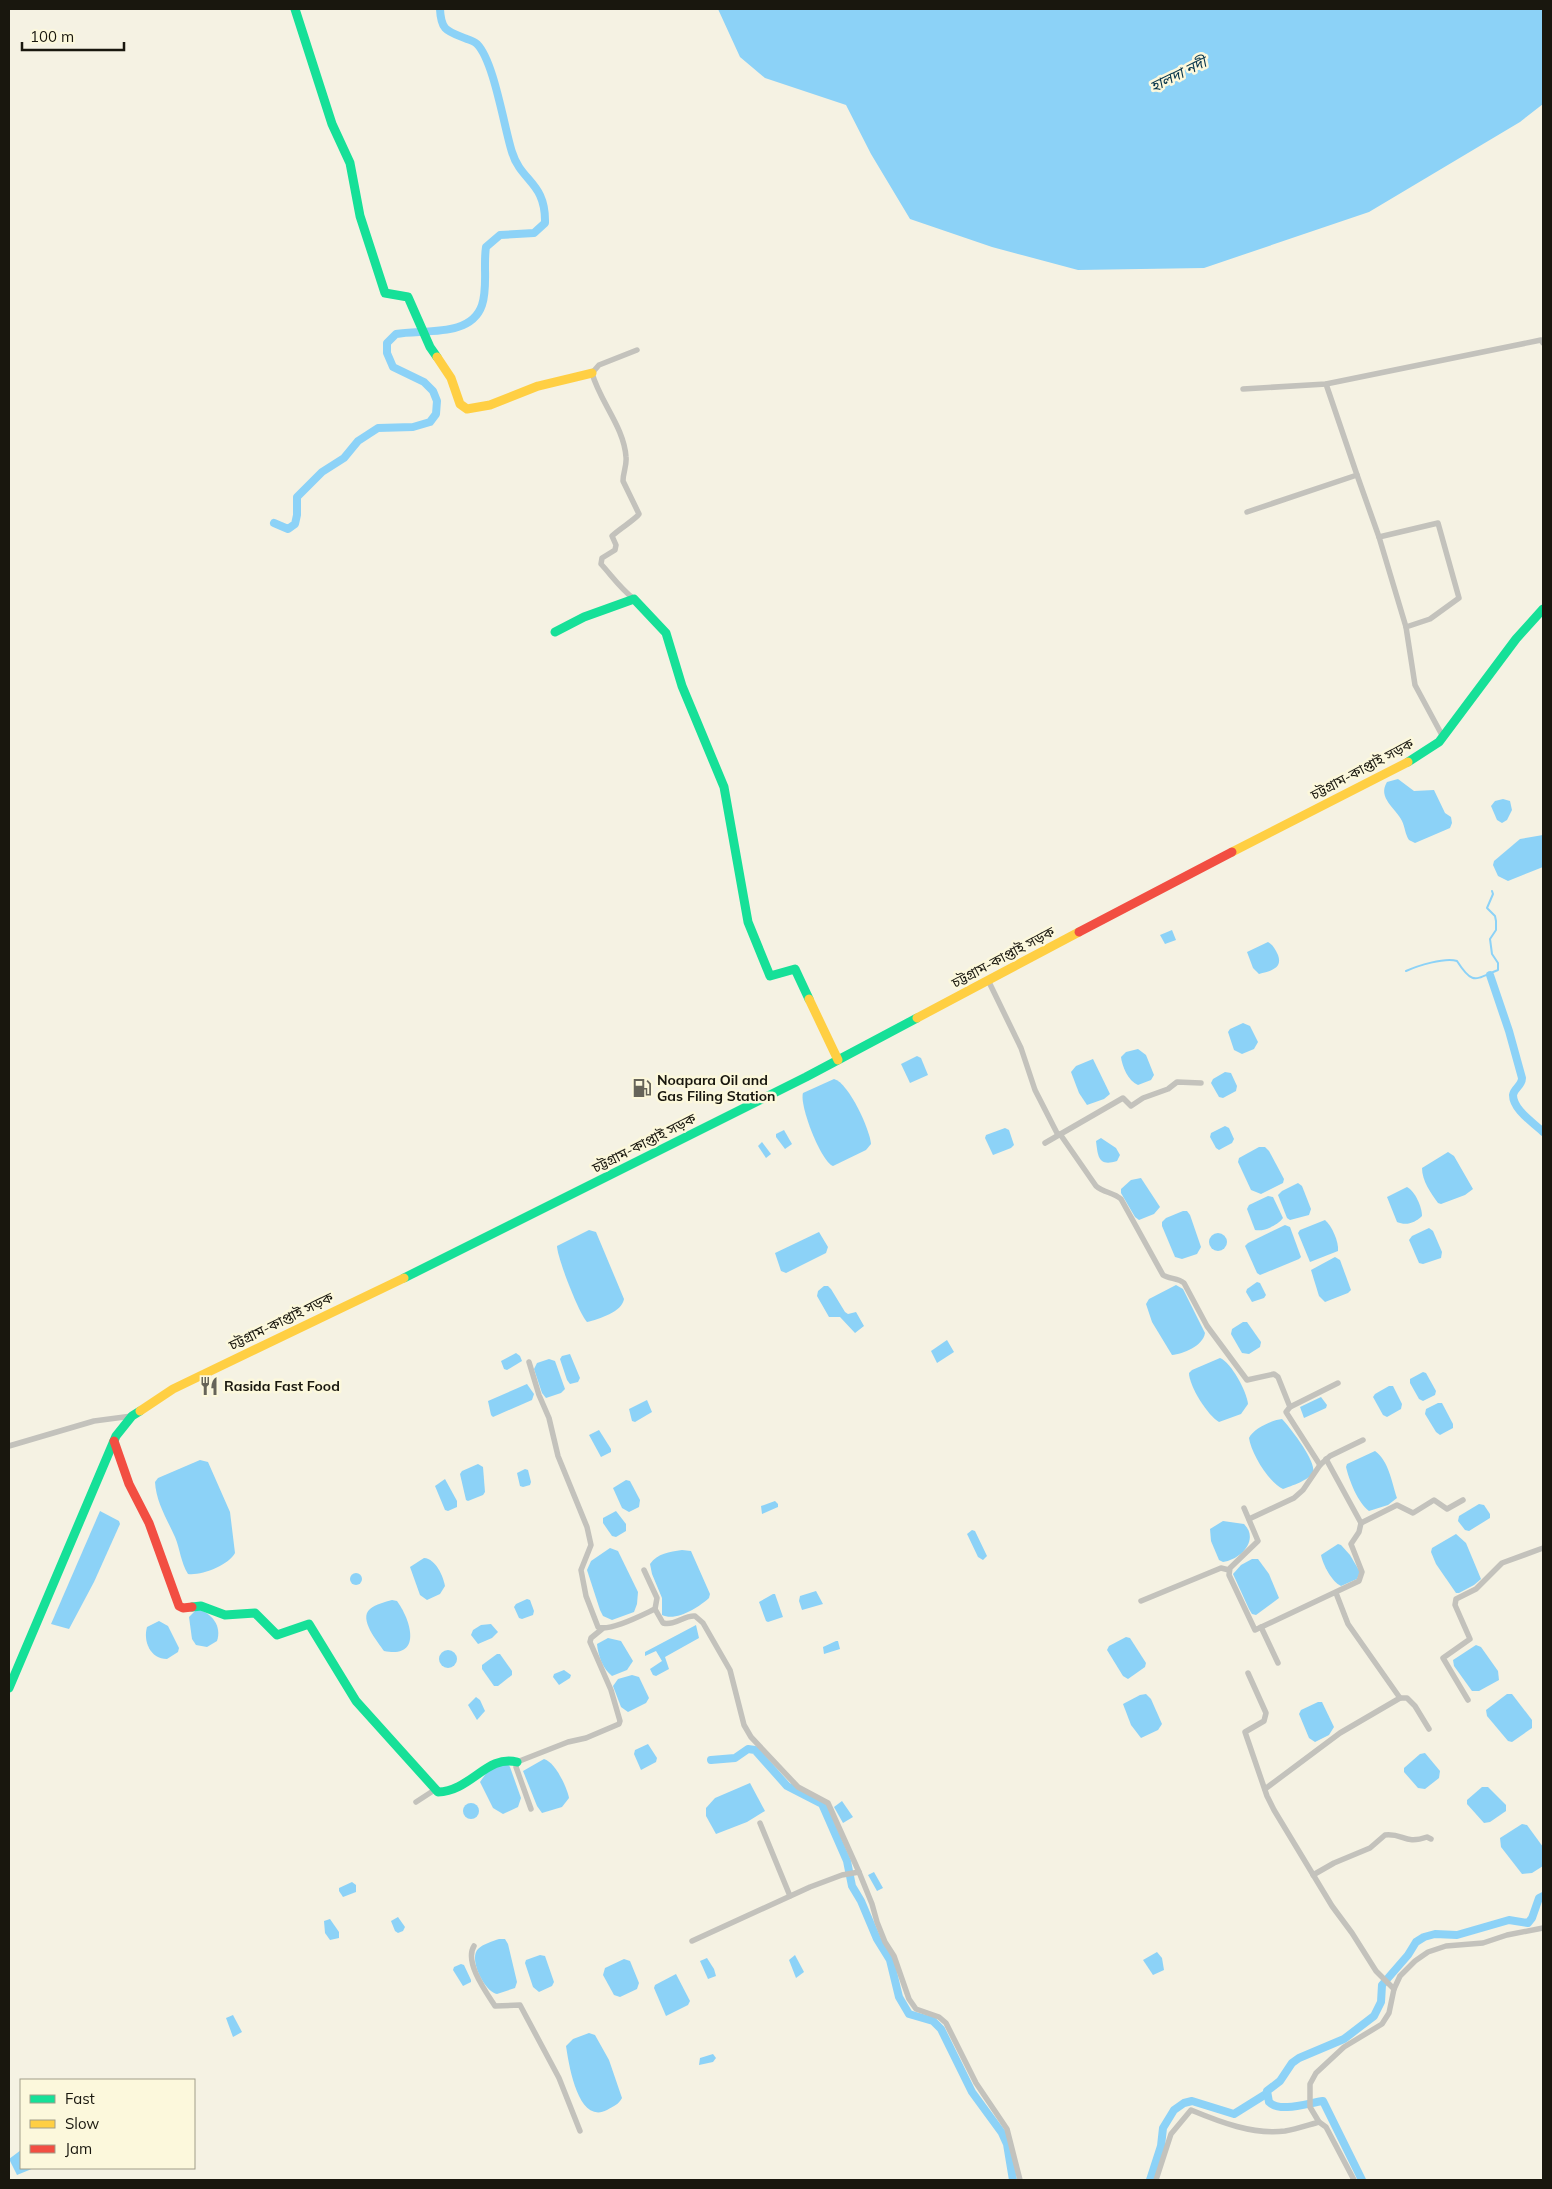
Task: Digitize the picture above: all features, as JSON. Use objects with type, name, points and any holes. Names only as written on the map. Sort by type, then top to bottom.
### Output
[{"type":"main road","points":[[295,9],[332,124],[350,162],[360,216],[385,292],[408,297],[430,347],[451,378],[460,404],[467,409],[490,405],[573,376],[592,373]]},
{"type":"main road","points":[[555,632],[584,617],[634,599],[666,633],[682,686],[724,787],[748,922],[770,976],[795,969],[838,1060]]},
{"type":"main road","name":"চট্টগ্রাম-কাপ্তাই সড়ক","points":[[9,1688],[114,1441],[132,1416],[173,1389],[465,1248],[838,1060],[1133,903],[1418,757],[1443,737],[1516,639],[1543,609]]},
{"type":"main road","points":[[114,1441],[129,1484],[149,1523],[179,1606],[183,1608],[201,1606],[225,1615],[255,1613],[277,1635],[309,1624],[356,1700],[436,1790],[446,1793],[475,1779],[489,1767],[505,1760],[517,1762]]},
{"type":"street","points":[[1243,389],[1326,384],[1541,340],[1543,342]]},
{"type":"street","points":[[634,599],[615,582],[610,572],[601,564],[602,558],[615,550],[616,545],[612,536],[639,514],[623,480],[626,468],[626,455],[618,429],[597,390],[592,373],[599,365],[637,350]]},
{"type":"street","points":[[1326,384],[1380,537],[1406,627],[1415,686],[1443,737]]},
{"type":"street","points":[[1247,512],[1357,476]]},
{"type":"street","points":[[1380,537],[1438,523],[1441,533],[1459,598],[1430,619],[1406,627]]},
{"type":"street","points":[[988,980],[1021,1048],[1044,1110],[1059,1135],[1096,1186],[1100,1190],[1116,1194],[1121,1199],[1163,1275],[1184,1283],[1206,1326],[1247,1380],[1274,1374],[1278,1377],[1290,1407]]},
{"type":"street","points":[[1045,1143],[1123,1098],[1131,1106],[1138,1100],[1168,1090],[1177,1082],[1201,1083]]},
{"type":"street","points":[[529,1362],[539,1395],[549,1418],[558,1456],[587,1527],[591,1545],[581,1570],[594,1617],[598,1627],[602,1629]]},
{"type":"street","points":[[1320,1465],[1286,1412],[1290,1407],[1338,1383]]},
{"type":"street","points":[[9,1446],[94,1421],[132,1416]]},
{"type":"street","points":[[1249,1519],[1294,1498],[1311,1480],[1326,1459],[1363,1440]]},
{"type":"street","points":[[1229,1570],[1230,1580],[1255,1630],[1359,1581],[1362,1577],[1362,1572],[1351,1544],[1359,1532],[1361,1522],[1326,1459]]},
{"type":"street","points":[[1361,1522],[1397,1505],[1413,1512],[1434,1500],[1447,1509],[1463,1500]]},
{"type":"street","points":[[1229,1570],[1258,1542],[1244,1508]]},
{"type":"street","points":[[1468,1700],[1443,1658],[1470,1638],[1455,1605],[1456,1599],[1476,1589],[1502,1563],[1543,1548]]},
{"type":"street","points":[[1141,1601],[1220,1568],[1229,1570]]},
{"type":"street","points":[[644,1570],[657,1598],[655,1609],[666,1624],[691,1616],[695,1616],[703,1623],[730,1670],[744,1725],[751,1737],[798,1786],[828,1803],[859,1872],[885,1942],[894,1956],[909,1999],[916,2009],[939,2017],[946,2023],[976,2083],[1007,2129],[1020,2180]]},
{"type":"street","points":[[1336,1593],[1348,1624],[1400,1698]]},
{"type":"street","points":[[531,1809],[516,1767],[517,1762],[568,1742],[586,1738],[619,1724],[620,1721],[611,1690],[590,1642],[591,1638],[602,1629],[655,1609]]},
{"type":"street","points":[[1261,1627],[1278,1663]]},
{"type":"street","points":[[1248,1673],[1266,1713],[1264,1721],[1245,1732],[1274,1810],[1332,1906],[1376,1971],[1394,1989]]},
{"type":"street","points":[[1265,1789],[1340,1733],[1400,1698],[1407,1698],[1429,1729]]},
{"type":"street","points":[[416,1802],[436,1790]]},
{"type":"street","points":[[760,1823],[790,1896]]},
{"type":"street","points":[[1313,1875],[1334,1863],[1370,1848],[1385,1835],[1398,1836],[1411,1842],[1427,1837],[1431,1840]]},
{"type":"street","points":[[692,1941],[790,1896],[842,1875],[859,1872]]},
{"type":"street","points":[[1354,2180],[1326,2127],[1319,2122],[1310,2107],[1310,2084],[1316,2073],[1344,2048],[1382,2024],[1389,2013],[1394,1989],[1400,1976],[1414,1961],[1428,1952],[1446,1946],[1483,1943],[1507,1935],[1543,1928]]},
{"type":"street","points":[[474,1946],[471,1951],[473,1964],[481,1985],[494,2006],[520,2005],[559,2078],[580,2131]]},
{"type":"street","points":[[1156,2180],[1171,2134],[1191,2110],[1220,2122],[1257,2131],[1285,2131],[1319,2122]]},
{"type":"water","name":"হালদা নদী","points":[[718,9],[1543,9],[1543,104],[1520,122],[1369,212],[1204,268],[1078,270],[992,247],[910,219],[871,154],[846,105],[765,78],[740,57]]},
{"type":"water","points":[[1398,779],[1414,791],[1434,790],[1445,813],[1451,817],[1452,823],[1450,828],[1415,843],[1409,840],[1402,821],[1388,803],[1384,793],[1387,782]]},
{"type":"water","points":[[1503,799],[1510,801],[1512,810],[1507,820],[1502,823],[1497,820],[1491,806],[1495,801]]},
{"type":"water","points":[[1543,835],[1543,867],[1508,881],[1498,876],[1493,865],[1494,861],[1520,839]]},
{"type":"water","points":[[1172,930],[1176,940],[1165,944],[1160,935]]},
{"type":"water","points":[[1268,942],[1274,947],[1279,963],[1274,969],[1259,974],[1253,968],[1247,952]]},
{"type":"water","points":[[1243,1023],[1250,1026],[1258,1042],[1254,1049],[1242,1054],[1234,1050],[1228,1032],[1230,1029]]},
{"type":"water","points":[[1138,1049],[1146,1055],[1154,1075],[1151,1080],[1138,1085],[1126,1073],[1121,1057],[1126,1052]]},
{"type":"water","points":[[917,1056],[921,1058],[928,1075],[910,1083],[901,1064]]},
{"type":"water","points":[[1093,1059],[1110,1094],[1104,1099],[1087,1105],[1079,1093],[1071,1072],[1076,1066]]},
{"type":"water","points":[[1225,1072],[1231,1073],[1237,1086],[1236,1091],[1223,1098],[1219,1097],[1211,1083],[1213,1079]]},
{"type":"water","points":[[834,1079],[840,1082],[846,1089],[858,1108],[871,1144],[866,1150],[833,1166],[823,1155],[812,1132],[804,1109],[803,1093]]},
{"type":"water","points":[[1225,1126],[1229,1128],[1234,1139],[1232,1143],[1219,1150],[1210,1137],[1211,1133]]},
{"type":"water","points":[[1005,1128],[1009,1130],[1014,1145],[993,1155],[985,1138],[986,1135]]},
{"type":"water","points":[[784,1130],[792,1144],[785,1149],[776,1137],[776,1134]]},
{"type":"water","points":[[1101,1138],[1116,1148],[1120,1155],[1117,1161],[1106,1163],[1100,1159],[1096,1141]]},
{"type":"water","points":[[762,1142],[771,1154],[766,1158],[758,1146]]},
{"type":"water","points":[[1259,1147],[1265,1147],[1269,1151],[1284,1179],[1283,1183],[1261,1194],[1251,1190],[1238,1162],[1239,1158]]},
{"type":"water","points":[[1448,1152],[1454,1156],[1473,1189],[1465,1195],[1441,1204],[1438,1203],[1427,1187],[1422,1168]]},
{"type":"water","points":[[1141,1178],[1160,1207],[1154,1214],[1139,1220],[1135,1217],[1121,1193],[1121,1189],[1131,1180]]},
{"type":"water","points":[[1298,1183],[1302,1186],[1311,1209],[1309,1215],[1290,1220],[1287,1218],[1278,1195]]},
{"type":"water","points":[[1407,1187],[1418,1200],[1422,1216],[1413,1222],[1404,1224],[1397,1222],[1387,1197]]},
{"type":"water","points":[[1268,1196],[1273,1197],[1283,1218],[1270,1227],[1255,1230],[1247,1209],[1249,1205]]},
{"type":"water","points":[[1187,1211],[1190,1215],[1201,1247],[1197,1254],[1182,1259],[1175,1257],[1162,1222],[1166,1218]]},
{"type":"water","points":[[1325,1220],[1334,1234],[1338,1251],[1310,1262],[1298,1233],[1300,1230]]},
{"type":"water","points":[[1285,1225],[1290,1227],[1301,1257],[1260,1275],[1257,1273],[1245,1246]]},
{"type":"water","points":[[1429,1228],[1433,1231],[1442,1252],[1441,1258],[1423,1264],[1419,1263],[1409,1240],[1412,1236]]},
{"type":"water","points":[[589,1230],[596,1232],[624,1299],[615,1311],[587,1322],[569,1285],[557,1246]]},
{"type":"water","points":[[819,1232],[828,1247],[826,1253],[786,1273],[781,1271],[775,1253]]},
{"type":"water","points":[[1214,1233],[1222,1233],[1227,1238],[1225,1249],[1214,1251],[1209,1246],[1209,1238]]},
{"type":"water","points":[[1335,1257],[1340,1260],[1351,1290],[1325,1302],[1319,1296],[1311,1270]]},
{"type":"water","points":[[1257,1282],[1260,1283],[1266,1295],[1264,1298],[1252,1302],[1246,1292],[1247,1289]]},
{"type":"water","points":[[1176,1285],[1183,1289],[1205,1333],[1201,1342],[1197,1345],[1182,1353],[1172,1355],[1152,1322],[1146,1304],[1149,1299]]},
{"type":"water","points":[[824,1286],[828,1286],[831,1289],[845,1312],[848,1314],[856,1312],[864,1326],[855,1333],[840,1317],[829,1317],[817,1296],[818,1291]]},
{"type":"water","points":[[1243,1322],[1247,1322],[1261,1342],[1260,1347],[1249,1354],[1242,1353],[1231,1334],[1232,1329]]},
{"type":"water","points":[[947,1340],[954,1352],[937,1363],[931,1351]]},
{"type":"water","points":[[516,1353],[522,1361],[507,1370],[504,1369],[501,1361]]},
{"type":"water","points":[[570,1354],[580,1378],[578,1382],[570,1384],[560,1359],[562,1356]]},
{"type":"water","points":[[1220,1358],[1229,1365],[1238,1378],[1245,1392],[1248,1404],[1241,1414],[1219,1422],[1210,1414],[1200,1400],[1192,1385],[1189,1373]]},
{"type":"water","points":[[549,1359],[555,1361],[565,1389],[561,1393],[546,1398],[542,1393],[534,1369],[537,1363]]},
{"type":"water","points":[[1423,1372],[1426,1373],[1436,1391],[1435,1395],[1423,1401],[1419,1399],[1410,1383],[1410,1379]]},
{"type":"water","points":[[527,1384],[534,1394],[532,1400],[493,1417],[491,1415],[488,1401]]},
{"type":"water","points":[[1389,1386],[1393,1386],[1402,1404],[1401,1409],[1387,1417],[1383,1415],[1373,1397]]},
{"type":"water","points":[[1321,1397],[1327,1405],[1326,1408],[1304,1418],[1300,1407]]},
{"type":"water","points":[[647,1400],[652,1412],[635,1422],[632,1421],[629,1409]]},
{"type":"water","points":[[1442,1403],[1453,1424],[1453,1428],[1440,1435],[1436,1432],[1425,1414],[1426,1409]]},
{"type":"water","points":[[1282,1419],[1302,1444],[1313,1467],[1313,1472],[1308,1478],[1283,1489],[1272,1481],[1262,1467],[1253,1451],[1249,1438],[1254,1431],[1273,1421]]},
{"type":"water","points":[[599,1430],[611,1449],[611,1452],[601,1457],[589,1435]]},
{"type":"water","points":[[1375,1451],[1387,1466],[1397,1498],[1388,1505],[1369,1511],[1358,1497],[1346,1467],[1347,1464]]},
{"type":"water","points":[[200,1460],[208,1462],[230,1512],[235,1553],[227,1562],[214,1569],[188,1574],[175,1537],[165,1517],[155,1482],[158,1478]]},
{"type":"water","points":[[478,1464],[483,1467],[485,1492],[483,1495],[468,1501],[466,1500],[460,1474],[462,1471]]},
{"type":"water","points":[[525,1469],[528,1470],[531,1482],[530,1485],[523,1487],[520,1486],[517,1473]]},
{"type":"water","points":[[445,1479],[457,1501],[457,1507],[448,1511],[445,1510],[435,1486]]},
{"type":"water","points":[[626,1480],[630,1481],[640,1500],[639,1507],[629,1512],[622,1508],[613,1488]]},
{"type":"water","points":[[775,1501],[778,1507],[762,1514],[761,1506]]},
{"type":"water","points":[[1479,1504],[1484,1505],[1490,1514],[1490,1518],[1469,1531],[1465,1530],[1458,1521],[1459,1516]]},
{"type":"water","points":[[100,1511],[119,1521],[120,1524],[94,1582],[69,1629],[51,1624]]},
{"type":"water","points":[[616,1511],[626,1524],[626,1531],[616,1537],[612,1536],[603,1523],[603,1518]]},
{"type":"water","points":[[1223,1521],[1244,1524],[1250,1536],[1249,1543],[1241,1553],[1223,1562],[1219,1560],[1211,1541],[1210,1529]]},
{"type":"water","points":[[972,1530],[975,1531],[987,1556],[983,1560],[978,1557],[967,1534]]},
{"type":"water","points":[[1456,1534],[1466,1543],[1481,1579],[1459,1593],[1456,1593],[1436,1564],[1431,1552],[1432,1548]]},
{"type":"water","points":[[1338,1544],[1350,1555],[1360,1572],[1357,1579],[1341,1586],[1328,1573],[1321,1555]]},
{"type":"water","points":[[610,1548],[618,1551],[638,1592],[634,1612],[612,1620],[603,1616],[600,1610],[587,1570],[591,1561]]},
{"type":"water","points":[[682,1550],[691,1551],[710,1594],[709,1598],[693,1609],[674,1617],[668,1617],[662,1615],[662,1598],[650,1564],[660,1555]]},
{"type":"water","points":[[424,1558],[432,1561],[441,1573],[445,1586],[440,1594],[427,1600],[420,1595],[410,1567]]},
{"type":"water","points":[[1252,1559],[1258,1559],[1269,1574],[1279,1598],[1256,1615],[1252,1614],[1249,1609],[1233,1574],[1241,1565]]},
{"type":"water","points":[[356,1573],[362,1579],[356,1585],[350,1579]]},
{"type":"water","points":[[816,1591],[823,1604],[802,1610],[799,1601],[800,1596]]},
{"type":"water","points":[[775,1594],[783,1617],[768,1622],[759,1602]]},
{"type":"water","points":[[527,1599],[530,1600],[534,1611],[533,1615],[522,1619],[519,1618],[514,1607],[516,1604]]},
{"type":"water","points":[[392,1600],[397,1601],[402,1609],[409,1627],[410,1636],[409,1644],[404,1649],[396,1652],[384,1651],[370,1630],[366,1619],[367,1613],[372,1607]]},
{"type":"water","points":[[197,1609],[211,1617],[217,1625],[217,1641],[207,1647],[196,1645],[192,1639],[189,1617]]},
{"type":"water","points":[[159,1621],[168,1626],[179,1648],[178,1652],[167,1659],[152,1653],[147,1643],[147,1627]]},
{"type":"water","points":[[491,1624],[498,1632],[492,1638],[478,1644],[471,1635],[473,1630],[481,1625]]},
{"type":"water","points":[[696,1625],[699,1638],[665,1657],[669,1669],[656,1676],[653,1675],[650,1669],[662,1661],[656,1651],[645,1656],[645,1652]]},
{"type":"water","points":[[1126,1637],[1130,1638],[1146,1663],[1145,1667],[1128,1679],[1123,1676],[1107,1650],[1109,1646]]},
{"type":"water","points":[[608,1638],[621,1641],[633,1661],[627,1670],[612,1676],[601,1662],[597,1644]]},
{"type":"water","points":[[838,1641],[840,1649],[824,1654],[823,1647]]},
{"type":"water","points":[[1476,1645],[1481,1647],[1498,1671],[1499,1680],[1479,1691],[1472,1691],[1454,1666],[1453,1660]]},
{"type":"water","points":[[448,1650],[454,1653],[457,1659],[454,1665],[448,1668],[442,1665],[439,1659],[442,1653]]},
{"type":"water","points":[[497,1654],[500,1654],[512,1671],[512,1675],[498,1686],[494,1686],[482,1669],[482,1665]]},
{"type":"water","points":[[564,1670],[571,1675],[570,1678],[559,1685],[553,1677],[554,1674]]},
{"type":"water","points":[[632,1675],[639,1677],[649,1698],[646,1703],[628,1712],[621,1707],[613,1686],[618,1679]]},
{"type":"water","points":[[1146,1694],[1151,1699],[1162,1724],[1158,1730],[1141,1738],[1131,1725],[1123,1704]]},
{"type":"water","points":[[1507,1694],[1512,1694],[1532,1720],[1532,1728],[1512,1742],[1508,1741],[1487,1716],[1486,1710]]},
{"type":"water","points":[[476,1697],[480,1700],[485,1711],[477,1720],[468,1705]]},
{"type":"water","points":[[1322,1702],[1334,1727],[1329,1735],[1315,1742],[1309,1738],[1299,1714],[1301,1710]]},
{"type":"water","points":[[648,1744],[657,1758],[656,1762],[641,1770],[634,1754],[635,1750]]},
{"type":"water","points":[[1425,1753],[1440,1771],[1439,1778],[1425,1789],[1418,1788],[1404,1772],[1404,1768],[1420,1754]]},
{"type":"water","points":[[544,1759],[556,1770],[569,1798],[562,1807],[542,1813],[537,1806],[523,1771]]},
{"type":"water","points":[[503,1764],[508,1764],[510,1767],[521,1798],[518,1807],[503,1814],[493,1808],[480,1782],[487,1772]]},
{"type":"water","points":[[750,1783],[765,1811],[747,1822],[716,1834],[706,1816],[706,1808],[715,1798]]},
{"type":"water","points":[[1482,1787],[1488,1787],[1506,1805],[1506,1811],[1490,1822],[1484,1823],[1467,1804],[1467,1800]]},
{"type":"water","points":[[842,1801],[853,1817],[843,1823],[834,1807]]},
{"type":"water","points":[[471,1803],[479,1811],[471,1819],[463,1811]]},
{"type":"water","points":[[1522,1824],[1527,1825],[1543,1847],[1543,1866],[1532,1873],[1522,1874],[1501,1847],[1500,1838]]},
{"type":"water","points":[[874,1872],[883,1888],[877,1891],[868,1875]]},
{"type":"water","points":[[352,1882],[356,1885],[356,1892],[343,1897],[339,1888]]},
{"type":"water","points":[[398,1917],[405,1927],[403,1931],[398,1933],[395,1931],[391,1921]]},
{"type":"water","points":[[330,1919],[339,1932],[339,1938],[330,1940],[325,1933],[324,1921]]},
{"type":"water","points":[[505,1939],[508,1944],[517,1982],[515,1988],[497,1994],[492,1992],[483,1982],[476,1967],[475,1954],[485,1944]]},
{"type":"water","points":[[1157,1952],[1162,1958],[1164,1970],[1153,1975],[1143,1960]]},
{"type":"water","points":[[540,1955],[545,1956],[554,1982],[552,1986],[539,1992],[533,1987],[525,1963],[526,1960]]},
{"type":"water","points":[[795,1955],[804,1972],[796,1978],[789,1960]]},
{"type":"water","points":[[707,1958],[716,1976],[708,1979],[700,1961]]},
{"type":"water","points":[[624,1959],[630,1961],[639,1983],[637,1989],[620,1997],[614,1995],[603,1975],[605,1968]]},
{"type":"water","points":[[461,1964],[464,1965],[471,1980],[471,1982],[463,1986],[453,1970],[454,1967]]},
{"type":"water","points":[[676,1974],[690,2001],[688,2005],[666,2016],[654,1988],[655,1985]]},
{"type":"water","points":[[233,2015],[242,2032],[233,2037],[226,2018]]},
{"type":"water","points":[[589,2033],[595,2035],[609,2060],[622,2098],[607,2110],[597,2112],[589,2109],[577,2091],[566,2046],[573,2039]]},
{"type":"water","points":[[713,2054],[716,2058],[713,2062],[699,2065],[700,2058]]},
{"type":"water","points":[[20,2151],[20,2169],[32,2169],[17,2175],[9,2159]]},
{"type":"waterway","points":[[274,523],[288,529],[295,524],[297,497],[322,472],[344,458],[358,441],[378,428],[413,427],[430,422],[436,414],[437,401],[433,391],[424,382],[393,367],[387,353],[387,343],[396,334],[445,330],[468,323],[476,316],[484,298],[486,247],[500,235],[534,233],[545,223],[542,199],[521,170],[512,152],[489,65],[483,52],[477,44],[446,29],[442,22],[440,9]]},
{"type":"waterway","points":[[1406,971],[1446,960],[1457,961],[1467,974],[1475,978],[1498,970],[1498,963],[1492,954],[1490,939],[1496,930],[1496,921],[1495,916],[1487,908],[1493,894],[1492,891]]},
{"type":"waterway","points":[[1490,975],[1509,1031],[1522,1078],[1513,1095],[1514,1101],[1520,1111],[1543,1132]]},
{"type":"waterway","points":[[711,1760],[735,1758],[748,1749],[755,1750],[787,1786],[822,1804],[847,1861],[852,1886],[861,1901],[877,1939],[890,1960],[899,1997],[909,2014],[933,2021],[941,2029],[972,2092],[1002,2133],[1007,2144],[1013,2180]]},
{"type":"waterway","points":[[1362,2180],[1323,2101],[1280,2107],[1269,2102],[1267,2091],[1280,2081],[1292,2063],[1299,2058],[1344,2039],[1374,2016],[1381,2002],[1382,1985],[1408,1955],[1416,1942],[1424,1937],[1435,1934],[1457,1935],[1509,1920],[1528,1923],[1532,1918],[1539,1898],[1543,1896]]},
{"type":"waterway","points":[[1150,2180],[1161,2146],[1163,2128],[1174,2110],[1184,2103],[1192,2101],[1234,2114],[1266,2094]]},
{"type":"traffic: fast","points":[[295,9],[332,124],[350,163],[360,216],[385,293],[408,297],[430,347],[437,357]]},
{"type":"traffic: fast","points":[[555,632],[584,617],[634,599],[666,633],[682,686],[724,787],[748,922],[770,976],[795,969],[809,999]]},
{"type":"traffic: fast","points":[[1408,762],[1439,742],[1516,639],[1543,609]]},
{"type":"traffic: fast","points":[[404,1278],[806,1077],[917,1018]]},
{"type":"traffic: fast","points":[[9,1688],[116,1436],[132,1416],[140,1411]]},
{"type":"traffic: fast","points":[[192,1607],[201,1606],[225,1615],[255,1613],[277,1635],[309,1624],[356,1701],[438,1792],[460,1786],[497,1763],[506,1761],[517,1762]]},
{"type":"traffic: slow","points":[[437,357],[451,378],[460,404],[467,409],[490,405],[538,386],[592,373]]},
{"type":"traffic: slow","points":[[1232,852],[1408,762]]},
{"type":"traffic: slow","points":[[917,1018],[1079,932]]},
{"type":"traffic: slow","points":[[809,999],[838,1060]]},
{"type":"traffic: slow","points":[[140,1411],[173,1389],[404,1278]]},
{"type":"traffic: jam","points":[[1079,932],[1232,852]]},
{"type":"traffic: jam","points":[[114,1441],[129,1484],[149,1523],[179,1606],[183,1608],[192,1607]]},
{"type":"place","name":"Noapara Oil and Gas Filing Station","points":[[642,1088]]},
{"type":"place","name":"Rasida Fast Food","points":[[209,1386]]}]
